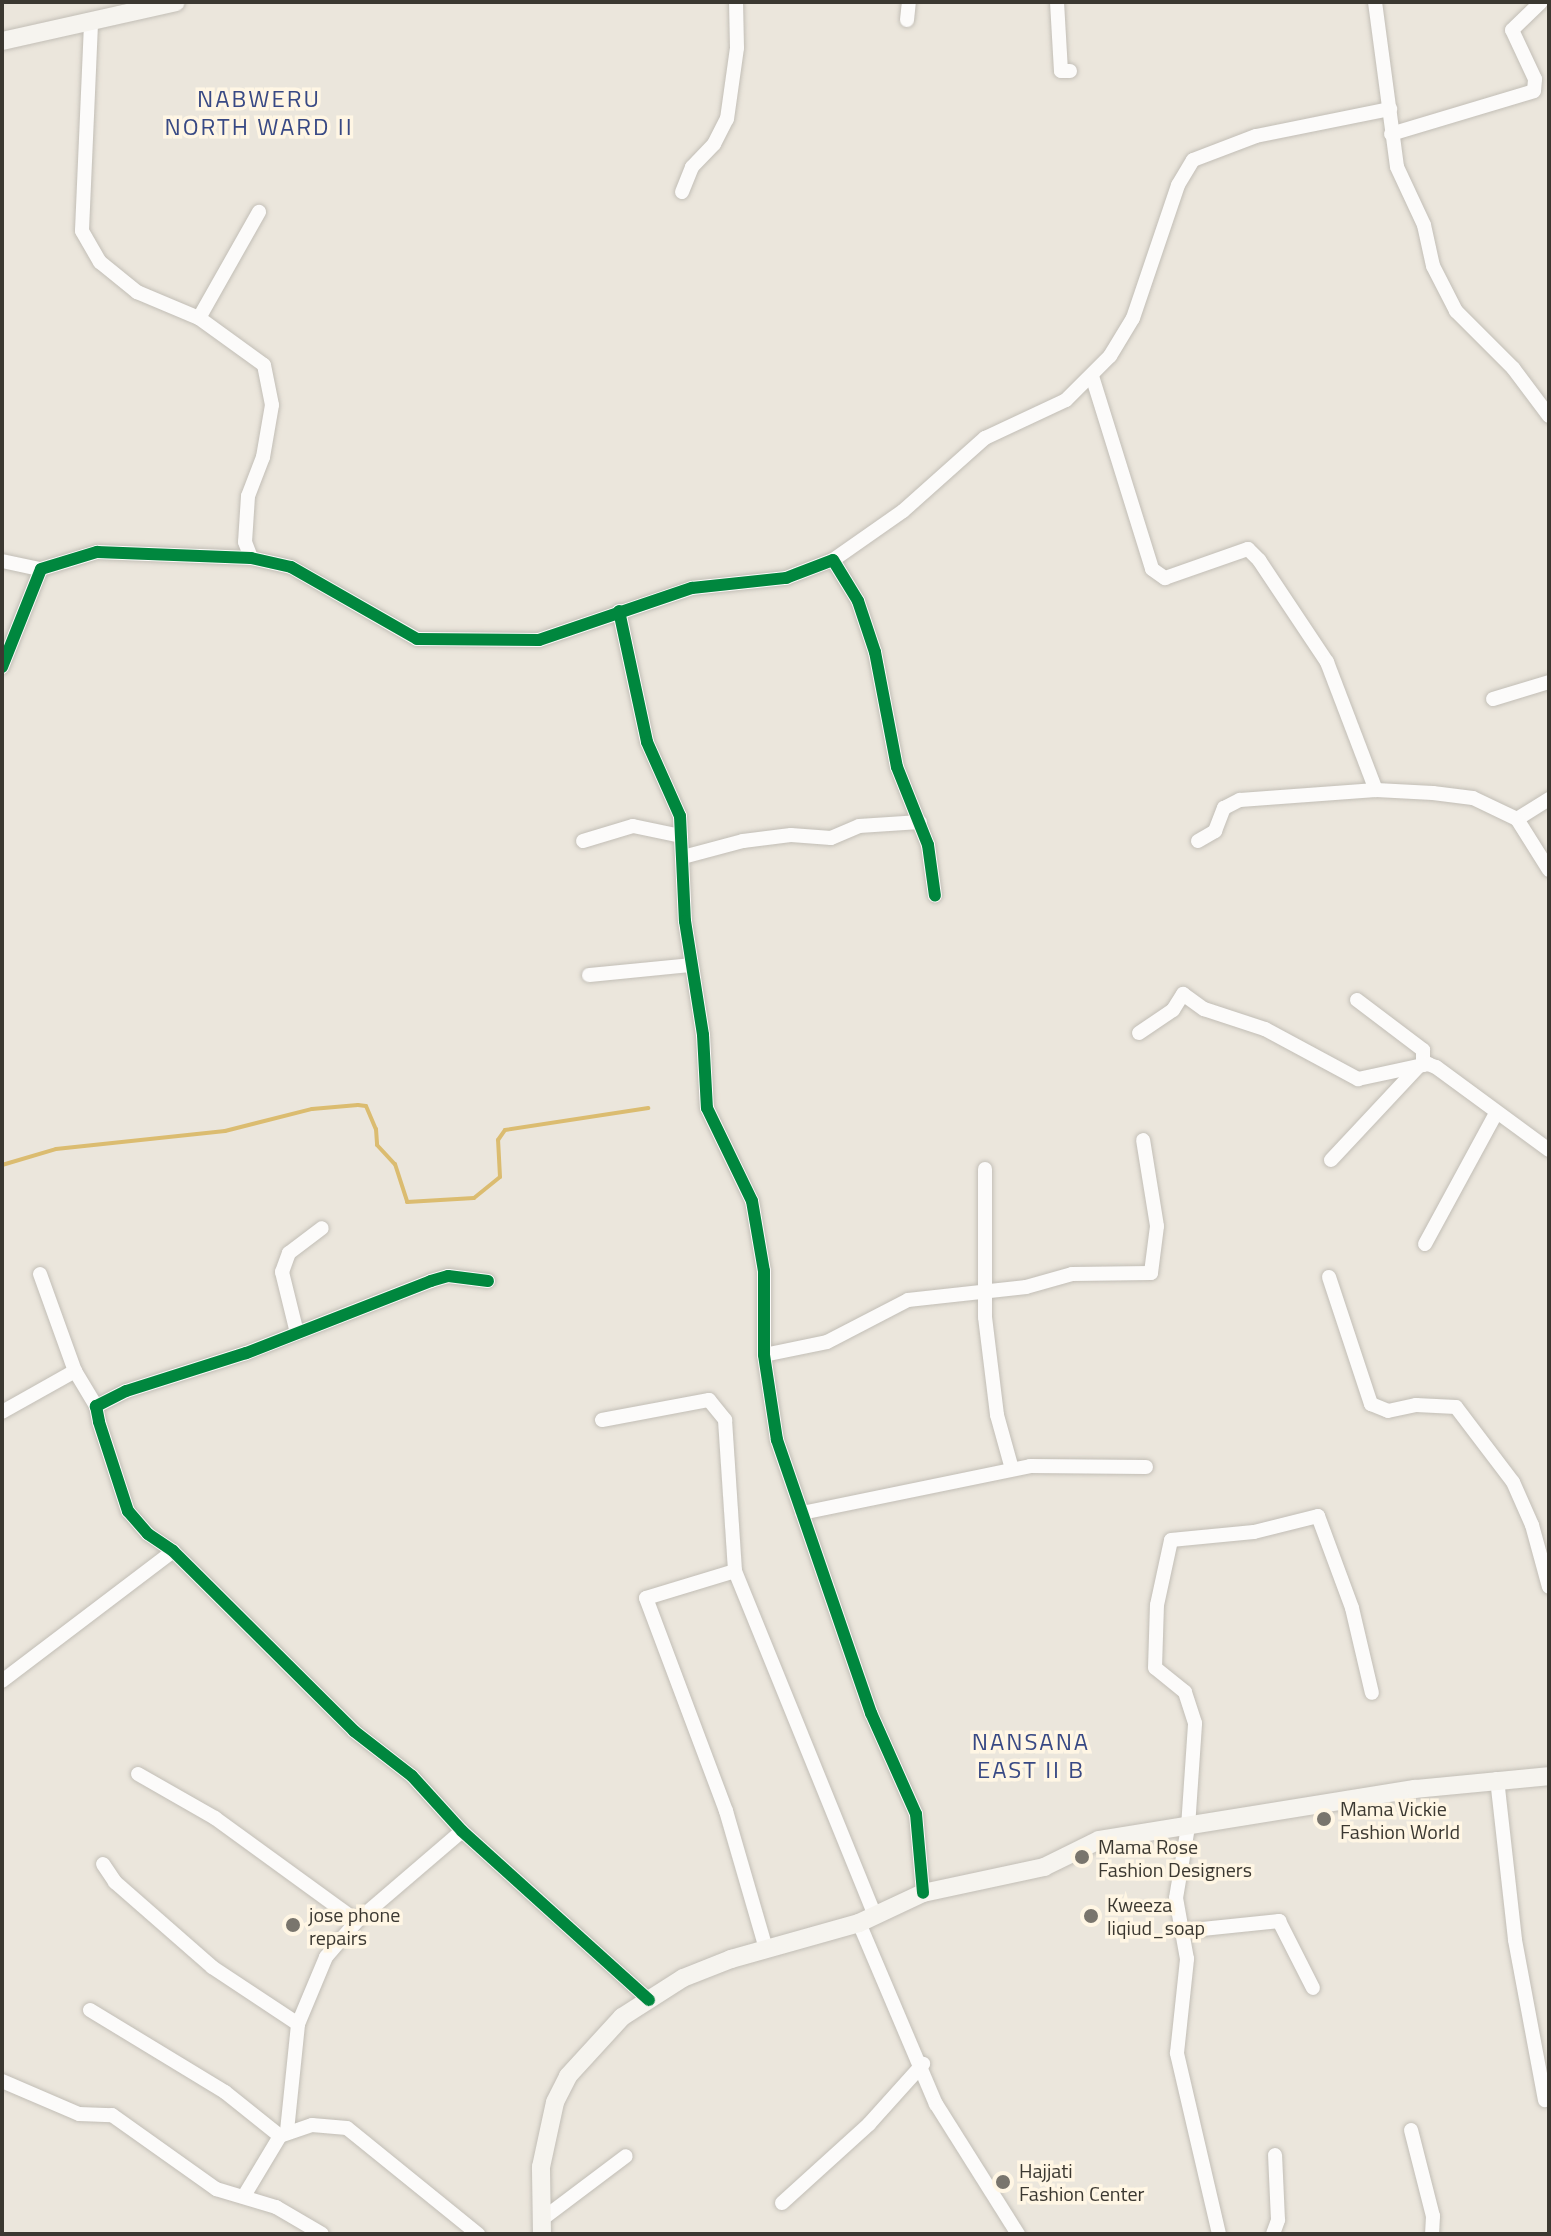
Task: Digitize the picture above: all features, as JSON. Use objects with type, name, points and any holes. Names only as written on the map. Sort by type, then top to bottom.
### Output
[{"type":"street","points":[[682,192],[692,167],[714,144],[727,119],[737,48],[736,2]]},
{"type":"street","points":[[907,20],[909,2]]},
{"type":"street","points":[[1057,2],[1061,71],[1070,71]]},
{"type":"street","points":[[1375,2],[1397,167],[1424,225],[1444,292],[1549,415]]},
{"type":"street","points":[[1391,134],[1534,91],[1535,79],[1512,30],[1541,2]]},
{"type":"street","points":[[2,41],[91,24],[168,3]]},
{"type":"street","points":[[91,24],[82,231],[100,262],[137,292],[199,318],[264,365],[272,405],[263,457],[248,496],[245,542],[251,558]]},
{"type":"street","points":[[2,561],[41,569],[97,552],[251,558],[291,567],[417,639],[539,640],[692,588],[786,578],[833,560],[903,511],[985,438],[1066,400],[1092,376],[1133,318],[1178,185],[1193,160],[1256,136],[1390,109]]},
{"type":"street","points":[[199,318],[259,212]]},
{"type":"street","points":[[1092,376],[1152,569],[1165,578],[1248,549],[1259,560],[1327,662],[1376,790]]},
{"type":"street","points":[[833,560],[858,601],[875,652],[897,767],[920,822],[935,896]]},
{"type":"street","points":[[2,667],[41,569]]},
{"type":"street","points":[[619,611],[647,742],[673,793],[681,836],[707,1108],[720,1143],[746,1184],[760,1242],[764,1355],[777,1440],[871,1713],[897,1761],[916,1814],[923,1893]]},
{"type":"street","points":[[1493,699],[1549,682]]},
{"type":"street","points":[[1198,841],[1215,831],[1224,808],[1240,800],[1376,790],[1473,798],[1517,819],[1549,870]]},
{"type":"street","points":[[1517,819],[1549,799]]},
{"type":"street","points":[[683,857],[743,841],[791,835],[831,838],[859,826],[920,822]]},
{"type":"street","points":[[583,841],[633,826],[681,836]]},
{"type":"street","points":[[589,975],[691,965]]},
{"type":"street","points":[[1139,1033],[1173,1010],[1183,994],[1204,1009],[1265,1029],[1358,1079],[1422,1065],[1436,1067],[1549,1150]]},
{"type":"street","points":[[1331,1160],[1422,1065],[1423,1050],[1357,1000]]},
{"type":"street","points":[[1425,1244],[1496,1113]]},
{"type":"street","points":[[764,1355],[827,1342],[908,1300],[988,1288],[1026,1287],[1090,1272],[1151,1273],[1157,1226],[1143,1140]]},
{"type":"street","points":[[985,1169],[987,1340],[997,1415],[1012,1469]]},
{"type":"street","points":[[297,1333],[282,1272],[289,1253],[322,1228]]},
{"type":"street","points":[[40,1274],[75,1371],[96,1406],[128,1511],[148,1534],[173,1551],[354,1731],[412,1776],[462,1831],[649,2000]]},
{"type":"street","points":[[96,1406],[126,1391],[297,1333],[431,1281],[448,1276],[488,1281]]},
{"type":"street","points":[[1329,1277],[1371,1404],[1388,1411],[1416,1405],[1456,1407],[1513,1482],[1532,1525],[1549,1587]]},
{"type":"street","points":[[2,1412],[75,1371]]},
{"type":"street","points":[[602,1420],[709,1400],[725,1420],[735,1571],[936,2104],[1018,2234]]},
{"type":"street","points":[[802,1513],[1012,1469],[1099,1464],[1146,1467]]},
{"type":"street","points":[[1219,2234],[1177,2053],[1187,1959],[1176,1898],[1188,1827],[1195,1723],[1185,1692],[1155,1668],[1157,1605],[1171,1540],[1254,1532],[1318,1516],[1352,1608],[1372,1693]]},
{"type":"street","points":[[2,1681],[173,1551]]},
{"type":"street","points":[[735,1571],[646,1598],[726,1811],[766,1949]]},
{"type":"street","points":[[138,1774],[215,1818],[357,1921]]},
{"type":"street","points":[[544,2225],[541,2167],[555,2102],[585,2055],[622,2017],[683,1978],[867,1919],[923,1893],[1044,1867],[1099,1840],[1497,1779],[1549,1776]]},
{"type":"street","points":[[1497,1779],[1515,1940],[1545,2100]]},
{"type":"street","points":[[244,2196],[284,2133],[298,2024],[326,1957],[357,1921],[462,1831]]},
{"type":"street","points":[[103,1864],[115,1882],[212,1967],[298,2024]]},
{"type":"street","points":[[1183,1931],[1279,1921],[1313,1988]]},
{"type":"street","points":[[90,2010],[225,2092],[284,2133]]},
{"type":"street","points":[[782,2203],[869,2124],[923,2064]]},
{"type":"street","points":[[2,2081],[79,2114],[112,2115],[216,2189],[276,2207],[322,2234]]},
{"type":"street","points":[[284,2133],[312,2125],[347,2128],[478,2234]]},
{"type":"street","points":[[1411,2130],[1433,2216],[1432,2234]]},
{"type":"street","points":[[1273,2234],[1278,2220],[1275,2155]]},
{"type":"street","points":[[544,2225],[626,2156]]},
{"type":"waterway","points":[[2,1165],[56,1149],[225,1131],[312,1109],[358,1105],[366,1106],[376,1129],[377,1145],[395,1164],[407,1202],[474,1198],[500,1177],[498,1140],[505,1130],[648,1108]]},
{"type":"cycle path","points":[[2,667],[41,569],[97,552],[251,558],[291,567],[417,639],[539,640],[692,588],[786,578],[833,560],[858,601],[875,652],[897,767],[928,845],[935,896]]},
{"type":"cycle path","points":[[619,611],[647,742],[680,816],[685,921],[703,1035],[707,1108],[752,1201],[764,1271],[764,1355],[777,1440],[871,1713],[916,1814],[923,1893]]},
{"type":"cycle path","points":[[488,1281],[448,1276],[431,1281],[246,1353],[126,1391],[96,1406],[99,1422],[128,1511],[148,1534],[173,1551],[354,1731],[412,1776],[462,1831],[649,2000]]},
{"type":"place","name":"Mama Vickie Fashion World","points":[[1324,1819]]},
{"type":"place","name":"Mama Rose Fashion Designers","points":[[1082,1857]]},
{"type":"place","name":"Kweeza liqiud_soap","points":[[1091,1916]]},
{"type":"place","name":"jose phone repairs","points":[[293,1925]]},
{"type":"place","name":"Hajjati Fashion Center","points":[[1003,2182]]},
{"type":"district","name":"NABWERU NORTH WARD II","points":[[259,113]]},
{"type":"district","name":"NANSANA EAST II B","points":[[1031,1756]]}]
